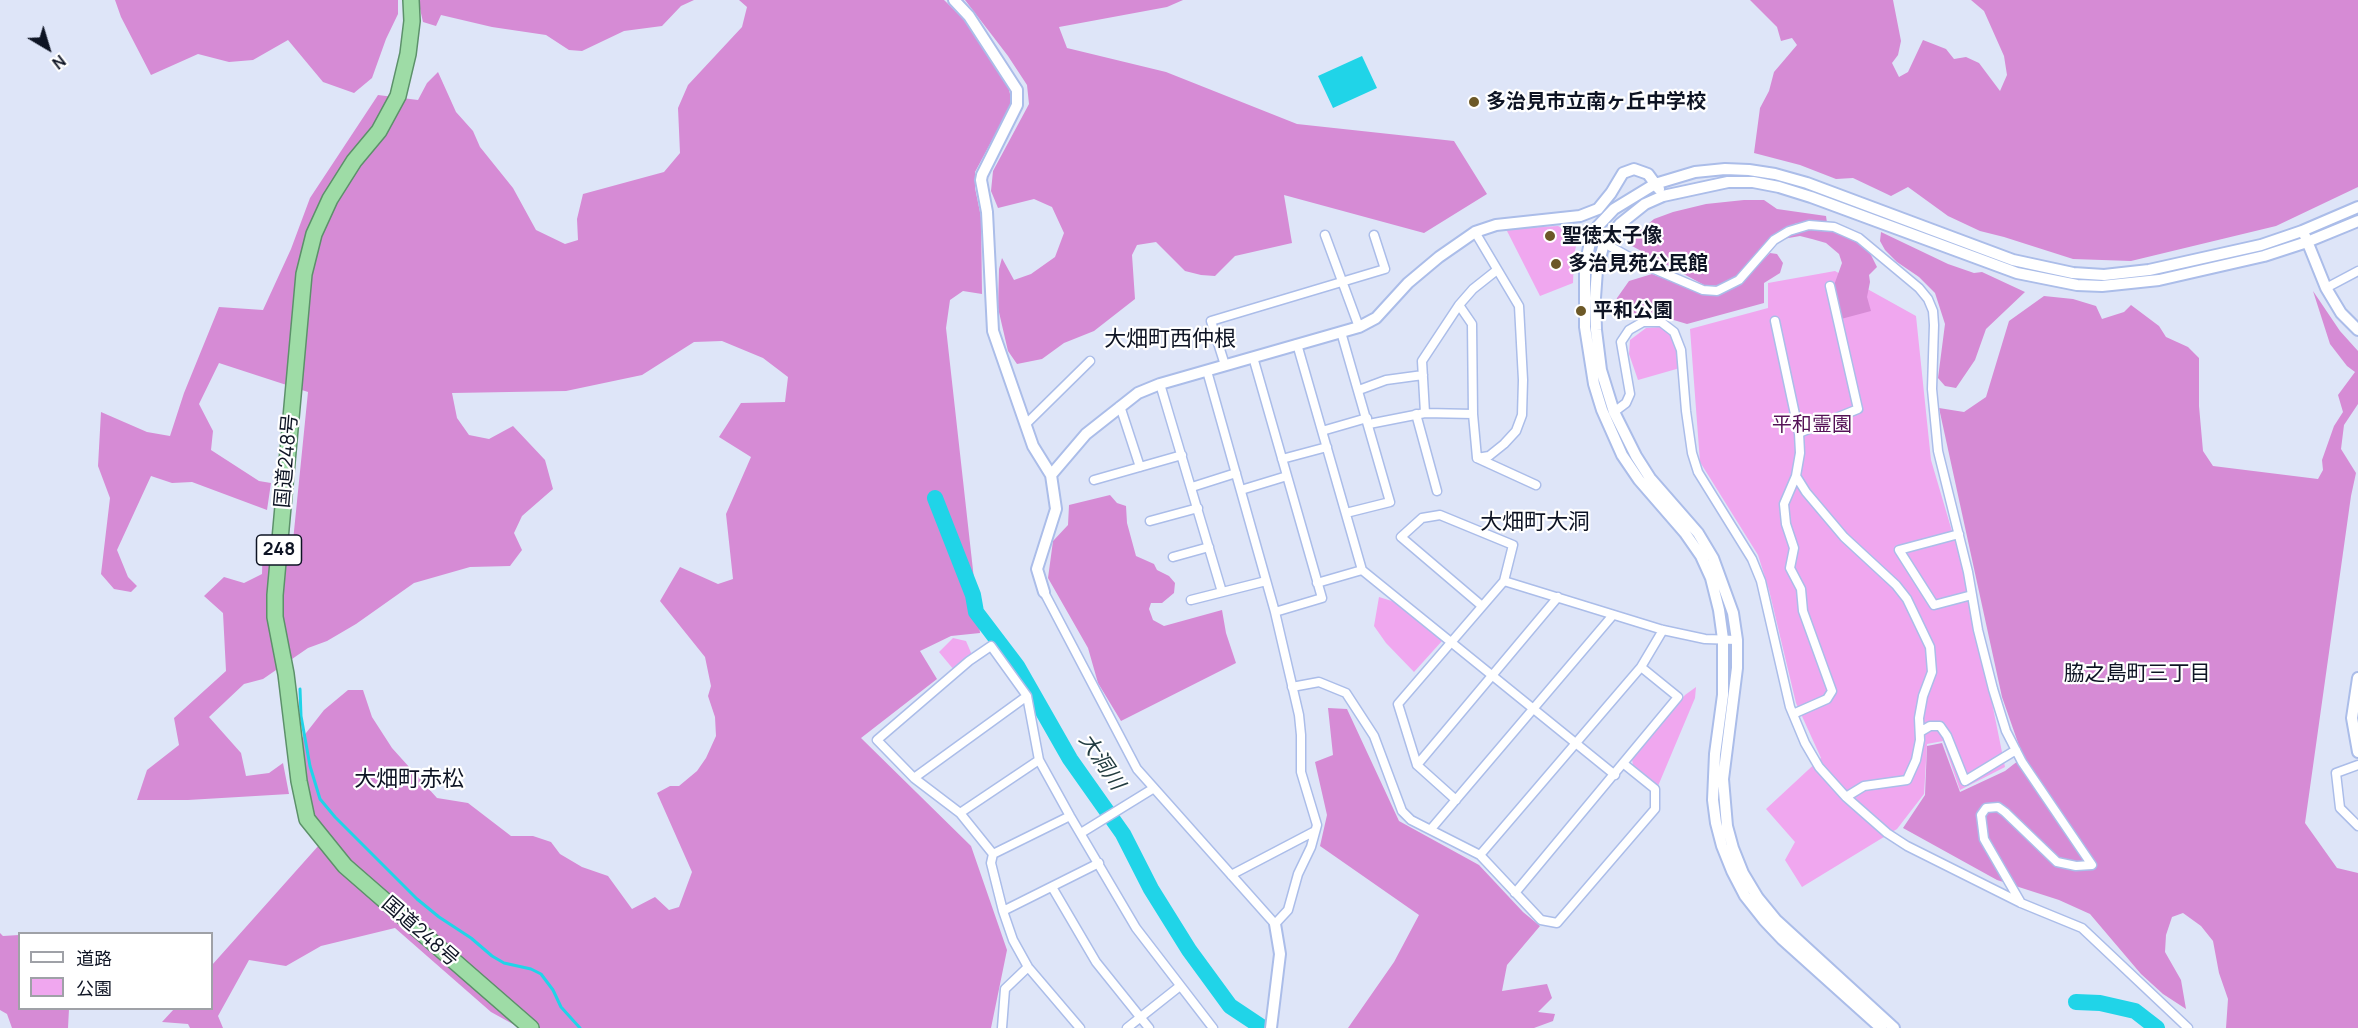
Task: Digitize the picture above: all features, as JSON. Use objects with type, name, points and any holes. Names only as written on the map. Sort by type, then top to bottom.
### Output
[{"type":"highway","name":"国道248号","points":[[411,0],[412,21],[408,54],[398,96],[379,131],[354,161],[330,199],[314,234],[304,274],[275,595],[275,617],[286,674],[299,782],[308,819],[345,866],[531,1028]]},
{"type":"street","points":[[954,0],[969,16],[1017,90],[1017,105],[981,180],[987,212],[993,331],[1033,446],[1051,476],[1056,509],[1036,570],[1044,592],[1137,769],[1275,924],[1280,954],[1272,1025]]},
{"type":"street","points":[[1051,476],[1086,434],[1138,393],[1160,384],[1359,327],[1376,318],[1408,283],[1439,257],[1475,232],[1496,225],[1580,216],[1598,209],[1623,174],[1634,169],[1648,174],[1663,196]]},
{"type":"street","points":[[1881,1028],[1782,939],[1745,896],[1732,871],[1716,823],[1713,800],[1715,754],[1723,695],[1723,639],[1712,578],[1701,556],[1685,533],[1639,480],[1622,455],[1593,384],[1585,327],[1584,277],[1590,242],[1598,226],[1614,209],[1655,184],[1695,172],[1725,169],[1775,174],[2013,260],[2073,273],[2104,274],[2149,270],[2261,245],[2302,231],[2358,207]]},
{"type":"street","points":[[1894,1028],[1776,920],[1758,898],[1743,873],[1727,826],[1723,801],[1724,756],[1734,697],[1737,640],[1733,613],[1713,558],[1698,534],[1650,478],[1630,446],[1614,412],[1601,370],[1596,330],[1597,270],[1604,243],[1620,224],[1645,204],[1663,196],[1728,182],[1753,182],[1779,187],[2017,273],[2077,285],[2130,284],[2158,280],[2264,256],[2307,242],[2358,220]]},
{"type":"street","points":[[1604,243],[1640,263],[1703,290],[1717,291],[1739,280],[1774,240],[1789,231],[1809,225],[1834,227],[1859,238],[1919,288],[1928,299],[1933,311],[1934,325],[1932,389],[1938,451],[1993,689],[2006,731],[2016,750],[2092,866],[2076,866],[2057,862],[2005,812],[1998,807],[1986,808],[1981,815],[1984,839],[2020,903]]},
{"type":"street","points":[[2302,231],[2326,288],[2341,313],[2358,330]]},
{"type":"street","points":[[1475,232],[1519,306],[1522,416],[1516,430],[1504,444],[1489,456],[1477,458]]},
{"type":"street","points":[[1325,235],[1359,327]]},
{"type":"street","points":[[1225,365],[1211,321],[1385,269],[1374,235]]},
{"type":"street","points":[[1437,491],[1420,413],[1422,361],[1458,306],[1473,289],[1497,270]]},
{"type":"street","points":[[2326,288],[2358,271]]},
{"type":"street","points":[[1799,433],[1858,409],[1830,286]]},
{"type":"street","points":[[1458,306],[1472,324],[1473,414],[1477,458]]},
{"type":"street","points":[[1775,321],[1799,433],[1800,453],[1796,476],[1784,504],[1786,524],[1794,548],[1790,567],[1801,589],[1803,611],[1832,691],[1827,699],[1793,714]]},
{"type":"street","points":[[1614,412],[1626,403],[1630,394],[1621,355],[1621,342],[1629,330],[1643,322],[1660,322],[1674,332],[1681,350],[1686,411],[1692,453],[1698,472],[1752,559],[1761,580],[1793,714],[1805,743],[1819,767],[1846,797],[1887,833],[1907,846],[2020,903],[2082,928],[2188,1028]]},
{"type":"street","points":[[1341,332],[1390,501],[1346,513]]},
{"type":"street","points":[[1297,344],[1362,570],[1614,776]]},
{"type":"street","points":[[1253,357],[1322,598],[1275,612]]},
{"type":"street","points":[[1026,424],[1090,361]]},
{"type":"street","points":[[1207,371],[1275,612],[1301,735],[1301,772],[1317,825],[1311,847],[1298,874],[1288,910],[1275,924]]},
{"type":"street","points":[[1359,390],[1386,380],[1423,375]]},
{"type":"street","points":[[1160,384],[1222,592]]},
{"type":"street","points":[[1120,406],[1140,467]]},
{"type":"street","points":[[1322,431],[1420,413],[1473,414]]},
{"type":"street","points":[[1282,459],[1327,447]]},
{"type":"street","points":[[1094,480],[1182,455]]},
{"type":"street","points":[[1477,458],[1536,484]]},
{"type":"street","points":[[1192,487],[1236,473]]},
{"type":"street","points":[[1241,489],[1287,476]]},
{"type":"street","points":[[1796,476],[1806,492],[1844,537],[1896,585],[1907,599],[1930,647],[1932,672],[1923,696],[1916,760],[1907,780],[1864,786],[1846,797]]},
{"type":"street","points":[[1150,521],[1198,508]]},
{"type":"street","points":[[1456,800],[1417,765],[1398,704],[1504,581],[1513,545],[1440,515],[1422,518],[1401,537],[1482,606]]},
{"type":"street","points":[[1959,534],[1899,550],[1934,605],[1972,595]]},
{"type":"street","points":[[1173,557],[1209,548]]},
{"type":"street","points":[[1317,583],[1362,570]]},
{"type":"street","points":[[1191,600],[1266,581]]},
{"type":"street","points":[[1504,581],[1663,630],[1706,639],[1737,640]]},
{"type":"street","points":[[1417,765],[1558,597]]},
{"type":"street","points":[[1431,829],[1613,615]]},
{"type":"street","points":[[1480,855],[1641,667],[1663,630]]},
{"type":"street","points":[[993,854],[960,813],[914,778],[877,740],[969,661],[991,646],[1027,696],[1039,760],[1070,816],[1100,863],[1136,928],[1213,1028]]},
{"type":"street","points":[[1515,893],[1678,697],[1641,667]]},
{"type":"street","points":[[2358,678],[2352,718],[2358,752]]},
{"type":"street","points":[[1292,687],[1319,682],[1346,693],[1374,736],[1402,811],[1411,820],[1480,855],[1541,920],[1557,923],[1654,809],[1654,789],[1624,764]]},
{"type":"street","points":[[914,778],[1027,696]]},
{"type":"street","points":[[1920,732],[1930,726],[1940,726],[1947,736],[1965,781],[2016,750]]},
{"type":"street","points":[[960,813],[1039,760]]},
{"type":"street","points":[[2358,765],[2336,774],[2340,808],[2358,826]]},
{"type":"street","points":[[1081,833],[1154,788]]},
{"type":"street","points":[[993,854],[1070,816]]},
{"type":"street","points":[[1231,875],[1316,831]]},
{"type":"street","points":[[993,854],[991,863],[1013,940],[1028,967],[1080,1028]]},
{"type":"street","points":[[1003,910],[1100,863]]},
{"type":"street","points":[[1052,887],[1096,962],[1149,1028]]},
{"type":"street","points":[[1002,1028],[1005,988],[1028,967]]},
{"type":"street","points":[[1126,1028],[1180,986]]},
{"type":"green space","points":[[1558,226],[1572,233],[1577,242],[1573,283],[1540,296],[1506,229]]},
{"type":"green space","name":"平和霊園","points":[[1835,271],[1916,316],[1931,460],[1969,589],[2005,767],[1960,790],[1943,741],[1927,744],[1924,794],[1897,829],[1802,887],[1785,860],[1795,842],[1766,809],[1821,758],[1796,703],[1769,590],[1758,555],[1700,462],[1690,329],[1768,308],[1768,283]]},
{"type":"green space","points":[[1660,327],[1671,334],[1679,351],[1680,368],[1638,380],[1629,354],[1630,340],[1646,328]]},
{"type":"green space","points":[[1379,597],[1395,602],[1442,641],[1414,672],[1386,643],[1374,626]]},
{"type":"green space","points":[[953,638],[966,641],[972,655],[954,670],[939,652]]},
{"type":"green space","points":[[1696,687],[1695,698],[1658,786],[1633,766],[1632,759],[1685,695]]},
{"type":"shaded area","points":[[115,0],[398,0],[398,14],[372,78],[354,93],[323,82],[288,40],[253,60],[229,62],[198,54],[151,75],[121,17]]},
{"type":"shaded area","points":[[418,0],[694,0],[681,6],[662,26],[624,31],[582,51],[569,50],[546,35],[492,27],[441,15],[436,26],[423,22]]},
{"type":"shaded area","points":[[739,0],[944,0],[967,22],[1008,85],[1012,103],[975,172],[975,188],[981,217],[982,294],[963,291],[950,300],[946,328],[980,633],[951,636],[920,651],[937,679],[861,738],[971,846],[1007,950],[991,1028],[520,1028],[491,1012],[395,928],[321,946],[286,966],[249,960],[218,1016],[223,1028],[190,1028],[188,1024],[162,1022],[173,1010],[213,1010],[213,964],[328,835],[313,814],[299,742],[324,710],[348,690],[363,690],[372,717],[392,748],[437,798],[468,803],[511,836],[533,836],[551,842],[560,854],[582,867],[608,876],[632,909],[655,897],[669,910],[679,907],[692,872],[657,793],[670,786],[679,786],[697,771],[716,736],[715,717],[708,696],[711,686],[705,657],[660,601],[680,567],[718,584],[733,579],[726,514],[751,457],[719,437],[741,403],[785,402],[788,377],[763,358],[722,341],[694,342],[642,375],[566,391],[452,393],[457,418],[469,435],[489,439],[513,426],[545,460],[553,489],[522,516],[514,533],[522,550],[510,566],[470,567],[414,583],[356,624],[327,641],[308,648],[263,679],[244,684],[209,717],[241,753],[246,776],[269,773],[283,763],[289,794],[188,800],[137,800],[147,770],[179,745],[174,718],[226,671],[223,613],[204,596],[224,577],[244,583],[262,574],[263,535],[293,541],[308,392],[219,363],[199,404],[213,431],[211,450],[259,481],[271,483],[267,510],[192,482],[172,483],[151,476],[117,550],[128,577],[137,586],[131,592],[114,589],[101,574],[110,498],[98,466],[101,412],[147,432],[170,436],[184,393],[219,307],[263,310],[291,249],[310,198],[378,95],[418,100],[427,83],[438,72],[456,112],[473,131],[480,147],[513,188],[536,230],[565,244],[578,240],[577,219],[583,194],[664,172],[680,153],[678,108],[688,85],[742,27],[747,7]]},
{"type":"shaded area","points":[[965,0],[1183,0],[1167,7],[1059,27],[1067,48],[1166,72],[1297,124],[1454,141],[1487,194],[1424,233],[1284,195],[1292,243],[1235,256],[1215,276],[1185,271],[1156,242],[1137,245],[1132,255],[1135,299],[1094,331],[1064,343],[1042,359],[1017,364],[1008,351],[998,308],[999,269],[1002,258],[1014,280],[1031,274],[1055,257],[1064,233],[1052,207],[1034,199],[998,208],[991,191],[993,171],[1029,104],[1027,85]]},
{"type":"shaded area","points":[[1750,0],[1893,0],[1901,41],[1898,55],[1892,63],[1899,77],[1908,72],[1923,40],[1946,49],[1954,59],[1966,57],[1979,63],[2000,91],[2007,75],[2004,56],[1984,11],[1971,0],[2358,0],[2358,187],[2276,226],[2131,261],[2073,259],[1980,231],[1948,216],[1908,187],[1891,196],[1853,178],[1836,179],[1800,165],[1754,153],[1760,108],[1769,91],[1774,72],[1797,45],[1792,38],[1781,41],[1777,27]]},
{"type":"shaded area","points":[[1764,200],[1777,209],[1826,216],[1827,223],[1797,223],[1785,228],[1734,278],[1720,286],[1704,285],[1632,246],[1634,236],[1654,219],[1706,204]]},
{"type":"shaded area","points":[[1809,227],[1833,229],[1854,238],[1869,251],[1877,267],[1869,275],[1867,297],[1871,311],[1841,319],[1833,288],[1842,263],[1839,254],[1826,243],[1812,239],[1800,236],[1783,239],[1790,233]]},
{"type":"shaded area","points":[[1881,232],[1948,264],[1974,273],[1982,272],[2025,292],[1986,329],[1975,360],[1956,388],[1945,386],[1938,378],[1945,324],[1935,293],[1885,250],[1880,241]]},
{"type":"shaded area","points":[[1770,253],[1777,254],[1783,263],[1780,273],[1764,283],[1764,303],[1687,324],[1647,312],[1629,319],[1615,306],[1617,298],[1629,281],[1652,274],[1703,294],[1714,295],[1725,292],[1737,285]]},
{"type":"shaded area","points":[[2313,291],[2340,331],[2358,351],[2358,404],[2344,425],[2341,449],[2356,473],[2305,823],[2337,868],[2358,873],[2358,1028],[2226,1028],[2228,999],[2219,973],[2213,941],[2201,926],[2183,913],[2172,917],[2166,935],[2165,952],[2181,980],[2186,1009],[2163,994],[2141,974],[2090,914],[2059,900],[1997,880],[1903,828],[1925,795],[1927,746],[1942,743],[1960,792],[2005,771],[2023,757],[2002,697],[1939,408],[1964,412],[1986,397],[2009,321],[2044,296],[2073,299],[2096,306],[2102,319],[2124,312],[2131,305],[2159,326],[2166,337],[2188,347],[2199,358],[2199,406],[2203,451],[2213,466],[2318,479],[2323,470],[2322,460],[2334,426],[2343,412],[2338,395],[2355,372],[2347,366],[2330,344]]},
{"type":"shaded area","points":[[1110,495],[1117,503],[1126,506],[1127,523],[1136,556],[1154,564],[1157,570],[1169,576],[1175,583],[1174,593],[1162,603],[1151,603],[1149,609],[1153,620],[1164,626],[1222,610],[1226,633],[1236,663],[1121,721],[1098,683],[1088,648],[1048,578],[1053,541],[1068,525],[1069,505]]},
{"type":"shaded area","points":[[1328,708],[1347,709],[1399,821],[1479,865],[1523,912],[1540,926],[1507,965],[1502,991],[1547,984],[1552,998],[1538,1012],[1555,1014],[1553,1021],[1534,1028],[1348,1028],[1394,962],[1419,915],[1320,846],[1327,815],[1315,762],[1333,755]]},
{"type":"shaded area","points":[[0,933],[3,936],[18,935],[18,1010],[69,1010],[68,1028],[12,1028],[7,1014],[0,1010]]},
{"type":"water","points":[[1362,56],[1377,88],[1333,108],[1318,76]]},
{"type":"waterway","name":"大洞川","points":[[935,498],[973,595],[976,612],[1017,666],[1070,759],[1123,834],[1151,889],[1189,950],[1230,1006],[1263,1028]]},
{"type":"waterway","points":[[300,689],[301,716],[310,766],[320,799],[417,899],[439,917],[504,963],[531,969],[541,974],[553,990],[561,1007],[580,1028]]},
{"type":"waterway","points":[[2076,1002],[2100,1003],[2135,1011],[2157,1028]]},
{"type":"place","name":"多治見市立南ヶ丘中学校","points":[[1474,102]]},
{"type":"place","name":"聖徳太子像","points":[[1550,236]]},
{"type":"place","name":"多治見苑公民館","points":[[1556,264]]},
{"type":"place","name":"平和公園","points":[[1581,311]]},
{"type":"district","name":"大畑町西仲根","points":[[1170,340]]},
{"type":"district","name":"大畑町大洞","points":[[1535,523]]},
{"type":"district","name":"脇之島町三丁目","points":[[2137,674]]},
{"type":"district","name":"大畑町赤松","points":[[409,780]]}]
